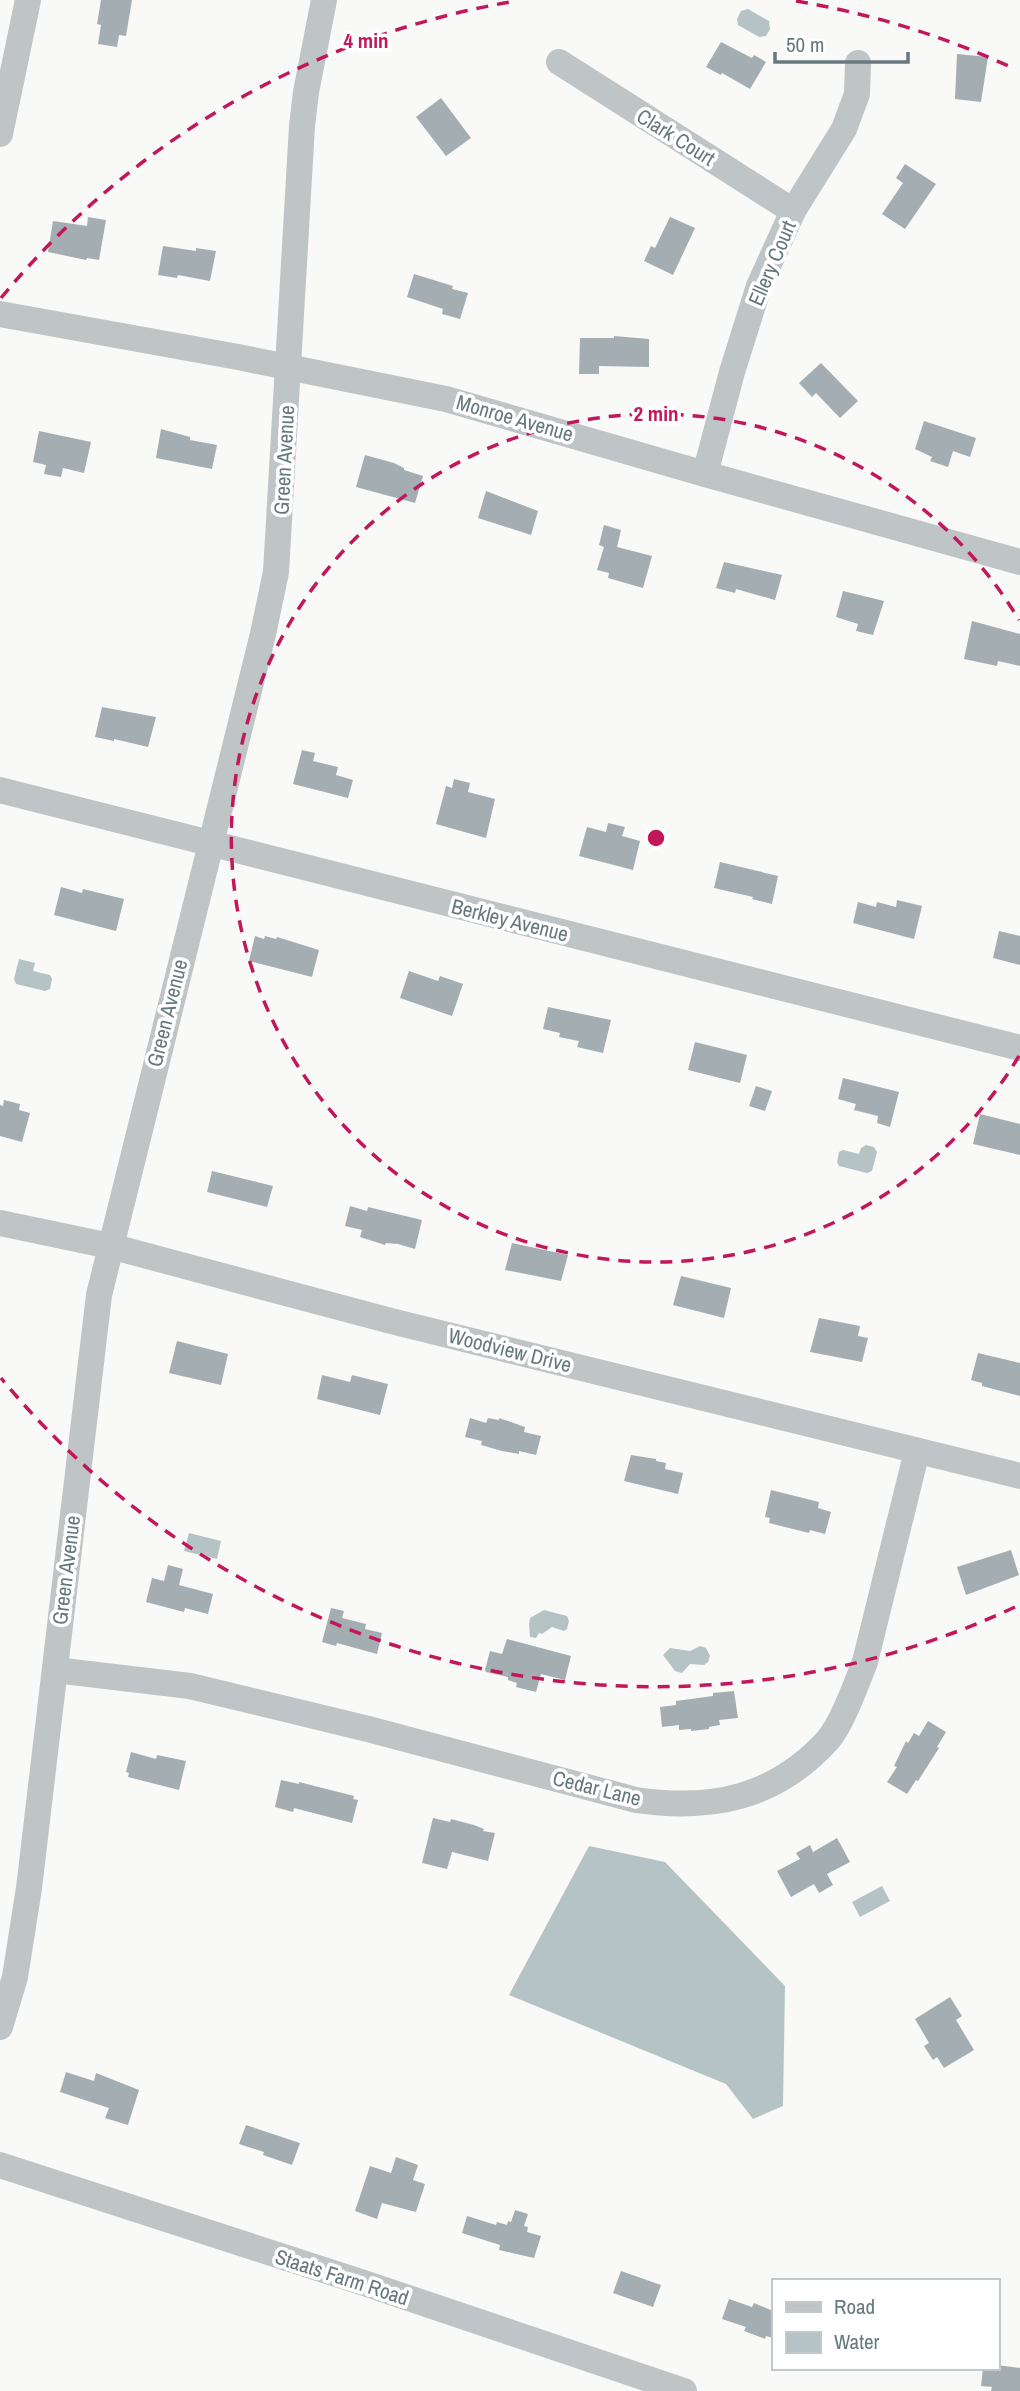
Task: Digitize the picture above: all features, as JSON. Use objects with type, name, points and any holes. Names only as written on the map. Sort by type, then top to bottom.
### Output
[{"type":"street","points":[[0,134],[28,0]]},
{"type":"street","name":"Green Avenue","points":[[0,2026],[15,1977],[22,1938],[99,1295],[263,634],[276,572],[302,126],[324,0]]},
{"type":"street","name":"Clark Court","points":[[559,62],[793,211]]},
{"type":"street","name":"Ellery Court","points":[[705,474],[732,372],[760,286],[793,211],[845,129],[857,94],[858,63]]},
{"type":"street","name":"Monroe Avenue","points":[[0,314],[446,399],[1020,562]]},
{"type":"street","name":"Berkley Avenue","points":[[0,790],[1020,1048]]},
{"type":"street","name":"Woodview Drive","points":[[0,1223],[110,1246],[391,1321],[1020,1476]]},
{"type":"street","name":"Cedar Lane","points":[[55,1670],[190,1686],[368,1729],[636,1800],[692,1804],[751,1795],[788,1776],[830,1738],[852,1695],[865,1662],[917,1451]]},
{"type":"street","name":"Staats Farm Road","points":[[0,2165],[361,2282],[684,2391]]},
{"type":"water","points":[[748,9],[769,21],[770,29],[766,36],[759,37],[738,25],[737,19],[741,11]]},
{"type":"water","points":[[19,959],[35,963],[33,971],[50,975],[50,989],[45,991],[16,984],[14,979]]},
{"type":"water","points":[[866,1145],[874,1147],[877,1152],[872,1171],[867,1173],[839,1166],[839,1152],[843,1150],[859,1154],[861,1148]]},
{"type":"water","points":[[189,1533],[221,1541],[217,1559],[184,1551]]},
{"type":"water","points":[[544,1610],[567,1616],[567,1629],[564,1631],[552,1627],[542,1634],[539,1633],[536,1638],[530,1637],[530,1618]]},
{"type":"water","points":[[700,1646],[706,1648],[710,1656],[708,1662],[704,1665],[690,1664],[682,1673],[675,1671],[663,1655],[670,1648],[690,1651]]},
{"type":"water","points":[[589,1846],[665,1862],[785,1986],[783,2106],[753,2119],[726,2084],[509,1995]]},
{"type":"water","points":[[882,1886],[890,1901],[860,1917],[852,1902]]},
{"type":"building","points":[[101,0],[132,0],[126,36],[119,35],[117,47],[98,44],[101,25],[97,24]]},
{"type":"building","points":[[721,42],[766,62],[750,89],[706,67]]},
{"type":"building","points":[[957,54],[988,57],[981,102],[955,99]]},
{"type":"building","points":[[441,98],[471,138],[446,156],[416,117]]},
{"type":"building","points":[[905,164],[936,184],[905,229],[882,214],[903,183],[896,178]]},
{"type":"building","points":[[88,217],[106,220],[99,260],[48,252],[53,221],[87,226]]},
{"type":"building","points":[[670,217],[695,228],[673,275],[644,261],[651,246],[655,248]]},
{"type":"building","points":[[163,246],[216,251],[210,281],[178,275],[177,278],[158,275]]},
{"type":"building","points":[[414,274],[468,293],[460,319],[442,314],[443,309],[407,297]]},
{"type":"building","points":[[614,336],[649,339],[649,367],[599,366],[599,374],[579,374],[580,338]]},
{"type":"building","points":[[821,363],[858,401],[840,418],[816,393],[812,397],[799,383]]},
{"type":"building","points":[[924,421],[976,438],[970,457],[953,451],[948,467],[930,461],[932,457],[915,449]]},
{"type":"building","points":[[161,429],[190,437],[190,440],[217,445],[212,469],[156,458]]},
{"type":"building","points":[[39,431],[91,442],[84,473],[63,468],[61,477],[44,474],[46,465],[33,462]]},
{"type":"building","points":[[365,455],[394,463],[404,470],[423,476],[415,503],[356,487]]},
{"type":"building","points":[[486,491],[538,511],[531,535],[478,518]]},
{"type":"building","points":[[604,525],[621,530],[617,547],[652,556],[643,588],[608,578],[609,573],[597,570],[604,547],[599,545]]},
{"type":"building","points":[[724,562],[782,575],[775,600],[736,589],[735,593],[716,588]]},
{"type":"building","points":[[843,591],[884,601],[873,635],[856,631],[858,624],[836,617]]},
{"type":"building","points":[[972,621],[1020,634],[1020,666],[998,661],[997,666],[964,659]]},
{"type":"building","points":[[102,707],[156,717],[148,747],[95,737]]},
{"type":"building","points":[[302,750],[315,753],[313,761],[338,767],[336,775],[353,780],[348,798],[293,784]]},
{"type":"building","points":[[454,779],[470,783],[468,792],[495,799],[486,838],[436,824],[446,786],[452,788]]},
{"type":"building","points":[[608,823],[625,827],[622,836],[640,841],[633,870],[579,856],[587,827],[606,832]]},
{"type":"building","points":[[720,862],[778,876],[772,904],[714,888]]},
{"type":"building","points":[[61,887],[82,893],[83,889],[124,899],[116,931],[54,915]]},
{"type":"building","points":[[897,900],[922,906],[914,939],[853,923],[858,902],[876,907],[877,902],[896,907]]},
{"type":"building","points":[[999,931],[1020,936],[1020,965],[993,958]]},
{"type":"building","points":[[255,936],[264,939],[265,936],[277,937],[319,950],[312,977],[249,961]]},
{"type":"building","points":[[409,971],[438,981],[440,976],[463,984],[452,1016],[400,998]]},
{"type":"building","points":[[548,1007],[611,1020],[603,1053],[577,1047],[579,1041],[559,1037],[560,1033],[543,1029]]},
{"type":"building","points":[[695,1042],[747,1055],[740,1083],[688,1070]]},
{"type":"building","points":[[843,1078],[899,1092],[890,1127],[877,1123],[878,1116],[854,1110],[856,1104],[838,1099]]},
{"type":"building","points":[[756,1086],[772,1091],[765,1111],[749,1106]]},
{"type":"building","points":[[4,1100],[20,1104],[19,1110],[30,1113],[22,1142],[0,1136],[0,1105],[3,1106]]},
{"type":"building","points":[[980,1114],[1020,1124],[1020,1155],[973,1144]]},
{"type":"building","points":[[212,1171],[273,1186],[267,1207],[207,1192]]},
{"type":"building","points":[[350,1206],[367,1211],[368,1207],[422,1220],[415,1249],[398,1244],[385,1245],[360,1237],[362,1230],[345,1226]]},
{"type":"building","points":[[512,1243],[568,1255],[561,1281],[505,1270]]},
{"type":"building","points":[[681,1276],[731,1288],[724,1318],[673,1305]]},
{"type":"building","points":[[819,1318],[860,1326],[858,1336],[868,1338],[862,1362],[810,1352]]},
{"type":"building","points":[[177,1341],[228,1354],[221,1385],[169,1373]]},
{"type":"building","points":[[978,1353],[1020,1363],[1020,1396],[982,1386],[982,1383],[971,1380]]},
{"type":"building","points":[[322,1375],[350,1382],[352,1375],[388,1384],[380,1415],[317,1399]]},
{"type":"building","points":[[470,1418],[486,1423],[488,1418],[499,1418],[525,1427],[524,1432],[541,1436],[536,1455],[502,1451],[481,1445],[482,1441],[465,1437]]},
{"type":"building","points":[[631,1455],[656,1459],[666,1463],[665,1469],[683,1473],[678,1494],[624,1481]]},
{"type":"building","points":[[771,1490],[819,1502],[818,1508],[831,1512],[825,1534],[810,1530],[809,1533],[769,1523],[770,1518],[765,1517]]},
{"type":"building","points":[[1011,1550],[1019,1575],[966,1595],[957,1567]]},
{"type":"building","points":[[168,1565],[183,1569],[179,1585],[213,1594],[208,1614],[185,1608],[184,1612],[146,1602],[152,1578],[164,1581]]},
{"type":"building","points":[[331,1608],[344,1611],[342,1618],[366,1624],[365,1629],[382,1633],[377,1654],[337,1643],[336,1646],[322,1642]]},
{"type":"building","points":[[507,1639],[571,1656],[565,1680],[541,1674],[536,1692],[516,1687],[517,1683],[508,1680],[508,1677],[486,1672],[490,1651],[502,1654]]},
{"type":"building","points":[[734,1691],[738,1718],[719,1720],[720,1725],[709,1729],[691,1731],[679,1730],[679,1725],[662,1727],[660,1707],[676,1705],[676,1701],[713,1696],[713,1693]]},
{"type":"building","points":[[928,1721],[946,1732],[937,1747],[939,1748],[907,1794],[887,1782],[897,1767],[894,1766],[906,1741],[908,1743],[914,1733],[919,1736]]},
{"type":"building","points":[[131,1752],[156,1759],[157,1755],[186,1761],[179,1790],[128,1777],[129,1773],[126,1772]]},
{"type":"building","points":[[281,1780],[354,1796],[353,1799],[358,1800],[352,1823],[294,1808],[293,1812],[275,1807]]},
{"type":"building","points":[[433,1818],[450,1822],[451,1819],[495,1833],[488,1861],[452,1852],[447,1869],[422,1863]]},
{"type":"building","points":[[837,1838],[850,1862],[827,1874],[833,1885],[819,1893],[814,1884],[791,1897],[777,1871],[800,1859],[796,1853],[810,1845],[813,1852]]},
{"type":"building","points":[[950,1997],[962,2016],[956,2020],[974,2050],[944,2068],[937,2057],[933,2060],[924,2046],[929,2043],[915,2019]]},
{"type":"building","points":[[66,2072],[94,2081],[96,2073],[139,2090],[128,2125],[105,2118],[109,2108],[60,2092]]},
{"type":"building","points":[[246,2125],[300,2143],[292,2165],[239,2144]]},
{"type":"building","points":[[396,2157],[418,2165],[413,2180],[425,2184],[416,2212],[382,2203],[377,2219],[355,2211],[370,2166],[391,2173]]},
{"type":"building","points":[[515,2210],[528,2214],[524,2226],[528,2227],[527,2232],[541,2236],[534,2258],[499,2250],[500,2245],[462,2233],[467,2216],[496,2225],[497,2222],[507,2225],[508,2221],[511,2222]]},
{"type":"building","points":[[621,2271],[661,2285],[653,2307],[613,2293]]},
{"type":"building","points":[[729,2299],[752,2307],[754,2303],[772,2311],[772,2338],[766,2336],[765,2339],[744,2331],[746,2327],[722,2319]]},
{"type":"building","points":[[999,2365],[1020,2368],[1020,2391],[991,2391],[992,2387],[981,2386],[983,2370],[999,2370]]}]
